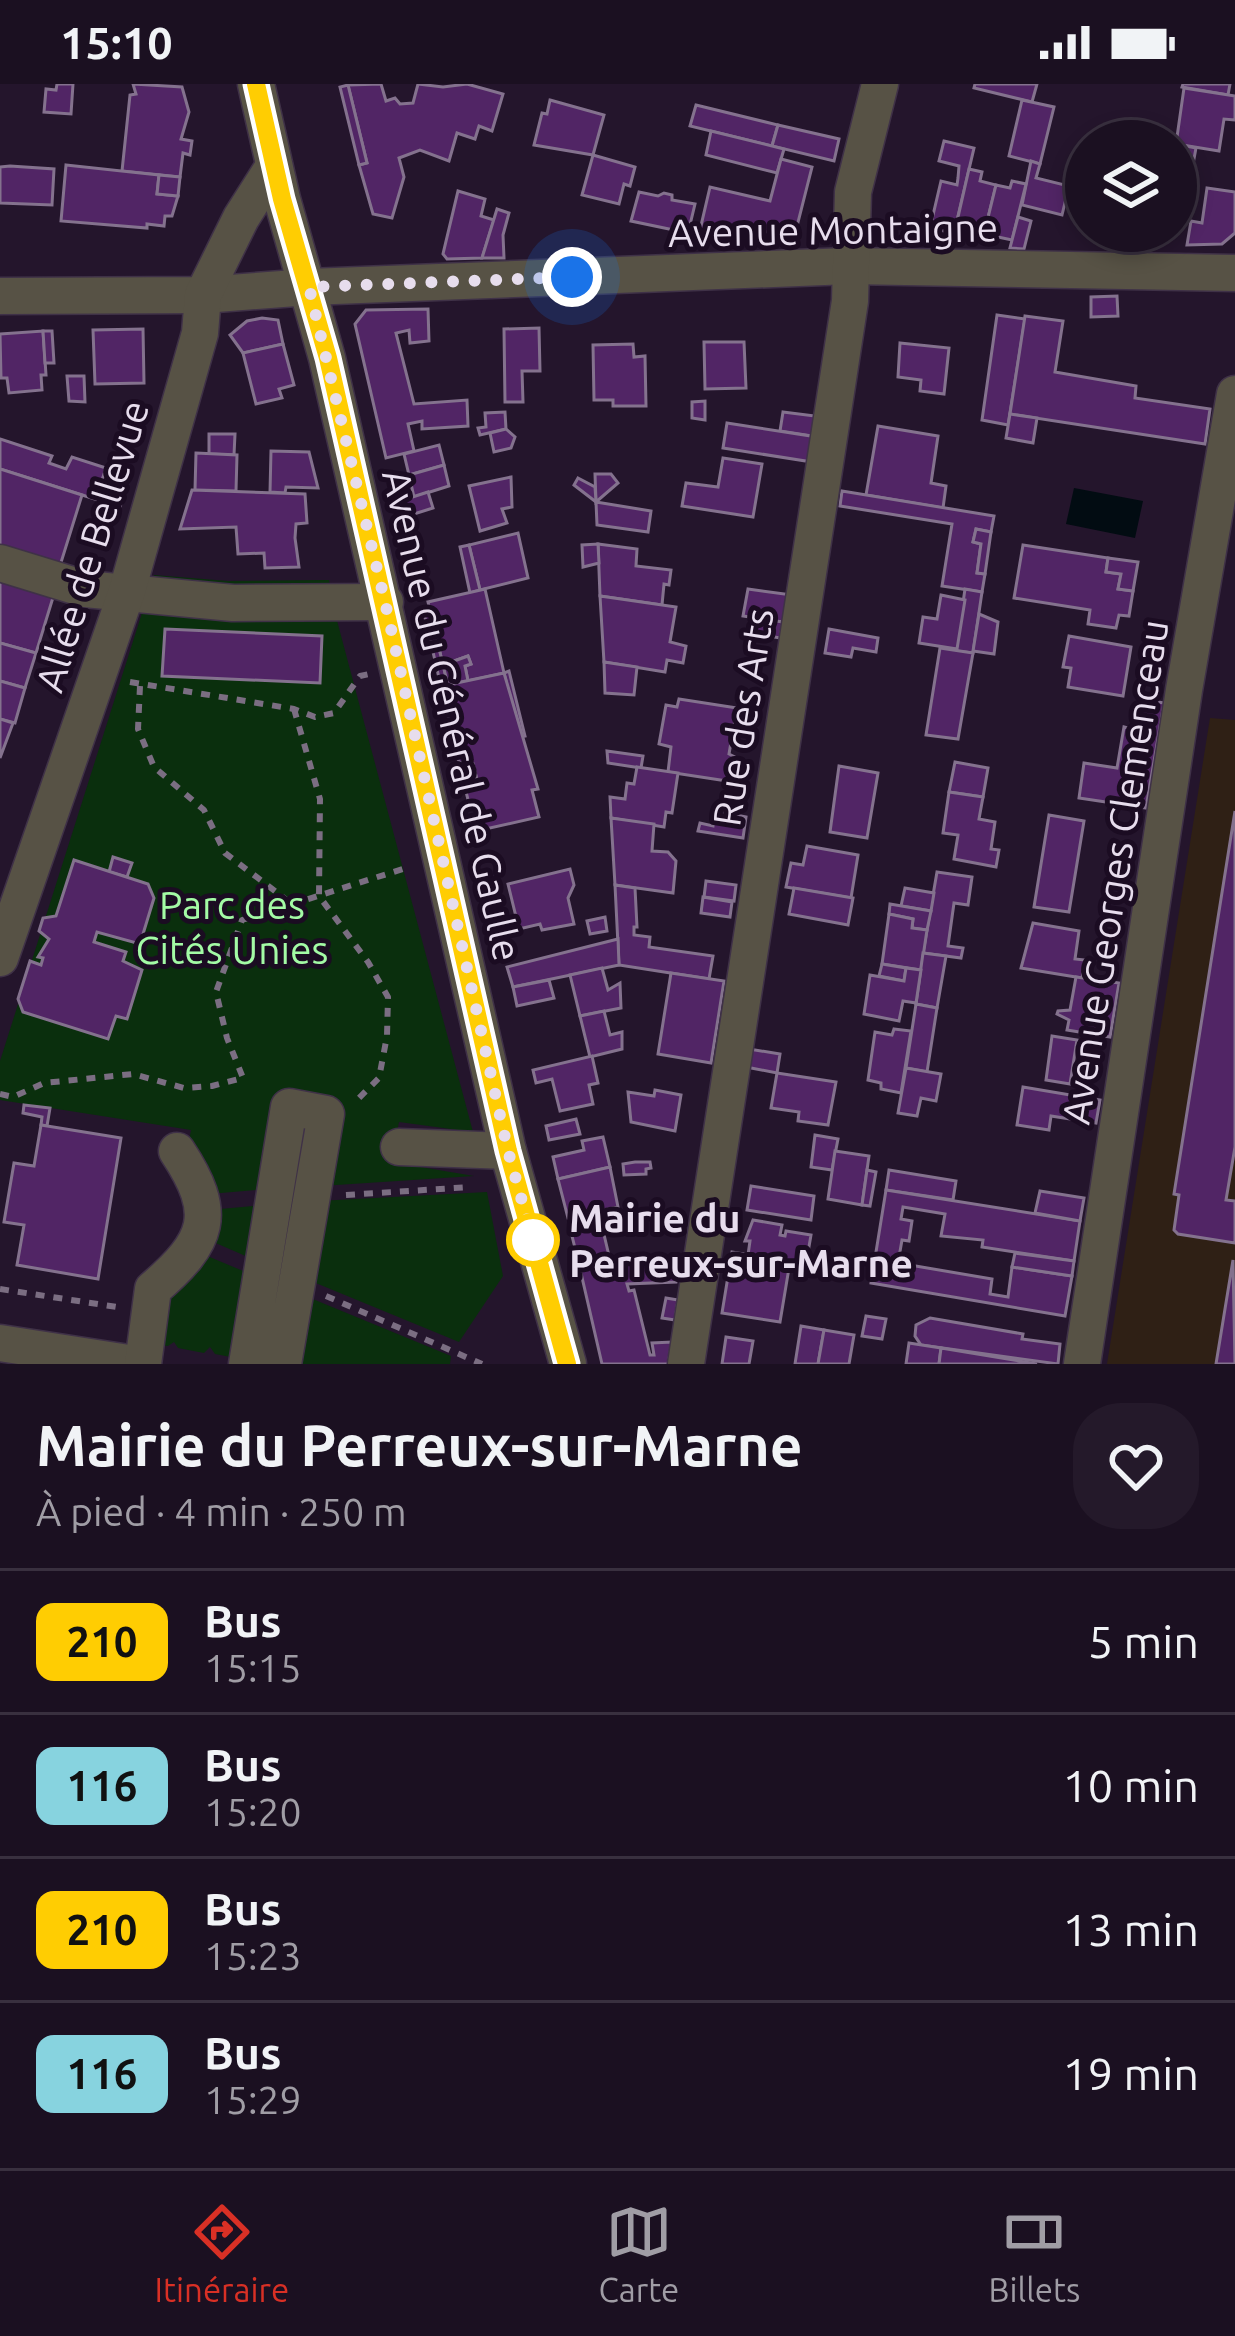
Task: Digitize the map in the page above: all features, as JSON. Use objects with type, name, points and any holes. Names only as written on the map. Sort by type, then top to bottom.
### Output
[{"type":"street","name":"Avenue du Général de Gaulle","points":[[256,84],[385,602],[512,1167],[568,1364]]},
{"type":"street","name":"Rue des Arts","points":[[686,1364],[850,301],[853,192],[880,84]]},
{"type":"street","name":"Allée de Bellevue","points":[[0,958],[10,893],[127,591],[200,334],[203,295],[241,218],[274,166]]},
{"type":"street","name":"Avenue Montaigne","points":[[0,296],[203,295],[849,266],[1235,273]]},
{"type":"street","name":"Avenue Georges Clemenceau","points":[[1082,1364],[1184,690],[1235,394]]},
{"type":"street","points":[[0,563],[85,590],[233,603],[385,602]]},
{"type":"street","points":[[247,1364],[289,1107],[326,1114],[283,1364]]},
{"type":"street","points":[[399,1148],[512,1167]]},
{"type":"street","points":[[0,1343],[139,1364],[153,1289],[179,1267],[197,1242],[205,1204],[177,1150]]},
{"type":"path","points":[[99,669],[140,686],[294,709],[315,718],[334,713],[360,676],[399,667]]},
{"type":"path","points":[[140,686],[138,729],[154,767],[204,810],[226,853],[292,904]]},
{"type":"path","points":[[294,709],[320,799],[320,896],[388,997],[379,1078],[360,1099],[326,1114]]},
{"type":"path","points":[[254,1087],[243,1078],[227,1038],[216,992],[242,920],[442,857]]},
{"type":"path","points":[[0,1094],[13,1097],[44,1083],[133,1074],[184,1088],[243,1078]]},
{"type":"path","points":[[311,1197],[512,1167]]},
{"type":"path","points":[[296,1284],[482,1364]]},
{"type":"path","points":[[0,1289],[150,1311]]},
{"type":"shaded area","points":[[1074,488],[1143,501],[1135,538],[1066,524]]},
{"type":"shaded area","points":[[1210,718],[1235,720],[1235,1364],[1107,1364]]},
{"type":"green space","name":"Parc des Cités Unies","points":[[154,575],[228,581],[329,580],[473,1132],[399,1122],[391,1162],[474,1176],[321,1186],[330,1128],[282,1118],[269,1189],[209,1194],[188,1146],[191,1130],[0,1100],[0,1061]]},
{"type":"green space","points":[[487,1192],[503,1276],[459,1342],[306,1279],[318,1201]]},
{"type":"green space","points":[[265,1205],[257,1261],[204,1238],[209,1210]]},
{"type":"green space","points":[[200,1253],[248,1273],[241,1359],[215,1354],[210,1347],[204,1353],[178,1348],[174,1342],[158,1345],[168,1291]]},
{"type":"green space","points":[[303,1295],[451,1356],[450,1364],[291,1364]]},
{"type":"building","points":[[57,84],[73,84],[71,114],[44,112],[46,89],[56,90]]},
{"type":"building","points":[[133,84],[182,87],[189,112],[181,139],[192,141],[190,155],[183,153],[180,177],[122,171],[130,95],[136,94]]},
{"type":"building","points":[[381,84],[386,101],[395,98],[400,104],[413,103],[418,84],[467,84],[503,94],[492,131],[479,126],[475,139],[457,133],[449,161],[420,150],[399,158],[404,177],[392,218],[373,214],[359,165],[367,163],[348,85]]},
{"type":"building","points":[[975,84],[1037,84],[1032,102],[974,88]]},
{"type":"building","points":[[1183,84],[1230,84],[1228,95]]},
{"type":"building","points":[[348,85],[367,163],[359,165],[340,87]]},
{"type":"building","points":[[1184,88],[1235,96],[1235,120],[1224,119],[1219,151],[1197,147],[1197,120],[1179,120]]},
{"type":"building","points":[[550,100],[604,115],[593,155],[534,145]]},
{"type":"building","points":[[1022,100],[1054,107],[1040,164],[1009,156]]},
{"type":"building","points":[[696,105],[778,125],[772,146],[690,126]]},
{"type":"building","points":[[778,125],[839,139],[834,161],[772,146]]},
{"type":"building","points":[[711,131],[784,149],[777,173],[706,155]]},
{"type":"building","points":[[944,141],[974,148],[954,233],[930,228],[941,181],[957,185],[959,166],[939,161]]},
{"type":"building","points":[[593,155],[635,167],[619,204],[582,195]]},
{"type":"building","points":[[781,159],[812,167],[794,238],[741,226],[738,239],[700,230],[710,187],[770,201]]},
{"type":"building","points":[[1031,161],[1040,164],[1036,178],[1065,185],[1062,215],[1022,205]]},
{"type":"building","points":[[66,165],[159,175],[157,194],[178,196],[172,216],[165,216],[164,226],[147,224],[147,228],[61,221]]},
{"type":"building","points":[[0,167],[54,169],[52,205],[0,203]]},
{"type":"building","points":[[969,169],[982,172],[980,181],[996,185],[984,234],[956,226]]},
{"type":"building","points":[[159,175],[180,177],[178,196],[157,194]]},
{"type":"building","points":[[1012,181],[1026,184],[1012,240],[984,234],[996,185],[1010,188]]},
{"type":"building","points":[[1207,188],[1235,192],[1235,233],[1222,244],[1197,245],[1197,222],[1202,223]]},
{"type":"building","points":[[458,191],[485,199],[481,216],[494,220],[482,258],[447,259],[443,254]]},
{"type":"building","points":[[639,192],[664,193],[672,195],[672,200],[695,204],[688,233],[631,221]]},
{"type":"building","points":[[497,209],[509,213],[504,258],[482,258]]},
{"type":"building","points":[[1018,217],[1031,221],[1024,249],[1010,248]]},
{"type":"building","points":[[1117,296],[1118,316],[1091,317],[1091,297]]},
{"type":"building","points":[[428,309],[429,341],[410,343],[409,330],[396,333],[414,404],[467,400],[468,426],[422,429],[422,421],[408,424],[414,451],[386,458],[355,324],[366,310]]},
{"type":"building","points":[[997,315],[1025,319],[1008,425],[982,420]]},
{"type":"building","points":[[1025,316],[1063,321],[1055,372],[1136,386],[1135,398],[1210,409],[1205,444],[1010,414]]},
{"type":"building","points":[[278,320],[283,344],[243,353],[230,335],[247,321]]},
{"type":"building","points":[[539,328],[540,371],[522,371],[523,402],[505,402],[504,329]]},
{"type":"building","points":[[143,329],[144,383],[95,384],[93,330]]},
{"type":"building","points":[[43,331],[46,375],[41,375],[42,390],[9,393],[7,378],[1,378],[0,334]]},
{"type":"building","points":[[43,331],[52,331],[54,363],[45,363]]},
{"type":"building","points":[[704,342],[744,342],[746,388],[705,389]]},
{"type":"building","points":[[900,343],[949,348],[944,394],[920,391],[921,380],[898,377]]},
{"type":"building","points":[[283,344],[294,385],[279,389],[282,398],[256,404],[243,353]]},
{"type":"building","points":[[633,344],[634,357],[645,356],[646,406],[613,406],[613,400],[594,400],[593,345]]},
{"type":"building","points":[[67,376],[84,376],[85,402],[69,401]]},
{"type":"building","points":[[705,401],[705,420],[692,418],[692,402]]},
{"type":"building","points":[[505,412],[506,429],[480,435],[478,428],[486,427],[485,413]]},
{"type":"building","points":[[783,412],[815,416],[812,436],[780,431]]},
{"type":"building","points":[[1010,414],[1037,418],[1033,443],[1006,438]]},
{"type":"building","points":[[727,423],[817,437],[812,462],[723,448]]},
{"type":"building","points":[[878,426],[938,436],[931,483],[946,486],[943,508],[866,495]]},
{"type":"building","points":[[506,429],[515,437],[511,448],[494,452],[490,433]]},
{"type":"building","points":[[209,434],[235,434],[234,455],[209,454]]},
{"type":"building","points":[[0,439],[52,456],[49,463],[66,469],[72,457],[106,468],[102,480],[126,488],[120,507],[0,469]]},
{"type":"building","points":[[439,445],[444,465],[409,475],[404,454]]},
{"type":"building","points":[[271,451],[309,452],[318,488],[286,487],[285,493],[270,492]]},
{"type":"building","points":[[196,453],[237,455],[236,491],[195,490]]},
{"type":"building","points":[[723,458],[762,464],[753,517],[682,506],[686,483],[718,487]]},
{"type":"building","points":[[444,465],[449,486],[414,497],[409,475]]},
{"type":"building","points":[[0,469],[82,495],[59,569],[0,551]]},
{"type":"building","points":[[595,474],[611,474],[618,483],[596,502]]},
{"type":"building","points":[[511,477],[512,507],[502,509],[507,523],[480,531],[469,486]]},
{"type":"building","points":[[578,478],[595,487],[596,502],[574,485]]},
{"type":"building","points":[[192,490],[305,494],[307,523],[296,524],[299,567],[265,568],[264,553],[238,554],[236,527],[180,529]]},
{"type":"building","points":[[842,491],[994,516],[991,532],[976,529],[973,542],[981,544],[977,573],[985,574],[982,592],[942,586],[952,524],[840,506]]},
{"type":"building","points":[[428,492],[433,508],[401,518],[397,502]]},
{"type":"building","points":[[596,502],[651,511],[648,532],[597,525]]},
{"type":"building","points":[[976,529],[991,532],[985,574],[977,573],[981,544],[973,542]]},
{"type":"building","points":[[518,533],[528,578],[480,590],[469,545]]},
{"type":"building","points":[[598,544],[637,549],[636,566],[671,570],[662,605],[600,596]]},
{"type":"building","points":[[598,544],[599,563],[583,567],[582,545]]},
{"type":"building","points":[[469,545],[480,590],[470,593],[460,547]]},
{"type":"building","points":[[1023,545],[1108,558],[1106,572],[1121,574],[1118,589],[1133,591],[1129,616],[1119,615],[1116,628],[1088,624],[1090,610],[1014,598]]},
{"type":"building","points":[[1108,558],[1138,562],[1133,591],[1118,589],[1121,574],[1106,572]]},
{"type":"building","points":[[0,574],[55,591],[36,653],[0,643]]},
{"type":"building","points":[[485,589],[504,673],[468,681],[468,656],[443,665],[428,602]]},
{"type":"building","points":[[748,589],[792,595],[787,623],[743,616]]},
{"type":"building","points":[[965,589],[982,592],[973,653],[956,651]]},
{"type":"building","points":[[941,595],[965,600],[957,649],[919,643],[923,617],[937,619]]},
{"type":"building","points":[[600,596],[676,607],[670,642],[686,646],[683,663],[667,660],[665,672],[604,662]]},
{"type":"building","points":[[429,608],[447,681],[440,682],[423,609]]},
{"type":"building","points":[[979,614],[998,622],[994,654],[973,651]]},
{"type":"building","points":[[754,618],[783,622],[780,638],[752,633]]},
{"type":"building","points":[[165,629],[322,636],[320,683],[162,676]]},
{"type":"building","points":[[829,629],[878,638],[876,652],[853,648],[851,657],[825,653]]},
{"type":"building","points":[[1069,636],[1131,647],[1123,696],[1068,687],[1071,668],[1063,667]]},
{"type":"building","points":[[0,643],[36,653],[25,688],[0,681]]},
{"type":"building","points":[[940,648],[973,653],[958,739],[926,735]]},
{"type":"building","points":[[468,656],[468,681],[448,685],[443,665]]},
{"type":"building","points":[[604,662],[637,667],[634,695],[605,693]]},
{"type":"building","points":[[509,671],[525,736],[520,737],[504,673]]},
{"type":"building","points":[[504,673],[538,789],[532,790],[539,817],[481,830],[475,803],[469,804],[465,787],[478,784],[473,764],[460,767],[465,761],[447,685]]},
{"type":"building","points":[[0,681],[25,688],[15,723],[0,719]]},
{"type":"building","points":[[447,685],[465,761],[459,763],[441,687]]},
{"type":"building","points":[[679,699],[737,708],[729,754],[737,758],[736,764],[729,763],[727,781],[668,772],[671,747],[659,744],[666,705],[677,707]]},
{"type":"building","points":[[1140,699],[1164,703],[1146,808],[1079,798],[1084,763],[1117,768],[1124,727],[1135,730]]},
{"type":"building","points":[[0,719],[13,723],[0,758]]},
{"type":"building","points":[[607,751],[643,756],[641,768],[608,763]]},
{"type":"building","points":[[955,762],[988,768],[983,797],[949,792]]},
{"type":"building","points":[[473,764],[478,784],[465,787],[460,767]]},
{"type":"building","points":[[839,766],[878,773],[867,838],[830,832]]},
{"type":"building","points":[[637,767],[678,773],[672,813],[666,812],[664,827],[611,818],[610,797],[625,799],[627,783],[634,784]]},
{"type":"building","points":[[949,792],[983,797],[979,819],[995,822],[991,849],[999,850],[996,867],[954,859],[958,835],[943,833]]},
{"type":"building","points":[[1235,811],[1235,1147],[1226,1200],[1235,1201],[1235,1243],[1178,1234],[1174,1230],[1179,1195],[1174,1194]]},
{"type":"building","points":[[725,813],[746,817],[743,838],[698,831],[700,823],[713,826],[714,818],[723,820]]},
{"type":"building","points":[[1049,815],[1084,821],[1069,912],[1034,907]]},
{"type":"building","points":[[611,818],[654,824],[652,851],[668,852],[676,861],[673,893],[615,885]]},
{"type":"building","points":[[807,846],[858,855],[851,898],[786,887],[791,863],[803,865]]},
{"type":"building","points":[[113,857],[132,863],[127,877],[109,872]]},
{"type":"building","points":[[74,860],[148,884],[154,898],[140,944],[97,932],[94,942],[126,952],[123,961],[142,970],[127,1019],[116,1016],[108,1039],[23,1012],[18,999],[30,961],[41,965],[43,958],[38,957],[49,939],[39,931],[43,918],[56,916]]},
{"type":"building","points":[[570,869],[574,885],[568,898],[574,924],[519,929],[508,884]]},
{"type":"building","points":[[937,872],[972,877],[968,905],[954,903],[948,946],[963,948],[961,958],[923,953]]},
{"type":"building","points":[[706,881],[736,885],[734,901],[704,897]]},
{"type":"building","points":[[615,885],[635,888],[634,935],[650,937],[649,947],[713,956],[709,979],[619,965]]},
{"type":"building","points":[[794,888],[853,898],[848,925],[789,914]]},
{"type":"building","points":[[905,888],[934,893],[931,911],[901,906]]},
{"type":"building","points":[[703,897],[732,902],[730,917],[701,913]]},
{"type":"building","points":[[890,904],[931,911],[927,930],[912,928],[913,919],[889,914]]},
{"type":"building","points":[[889,914],[913,919],[912,928],[927,930],[921,970],[882,964]]},
{"type":"building","points":[[605,917],[607,931],[590,934],[587,921]]},
{"type":"building","points":[[1033,923],[1079,931],[1075,959],[1085,960],[1082,978],[1021,968]]},
{"type":"building","points":[[618,939],[619,965],[513,987],[507,967]]},
{"type":"building","points":[[923,953],[946,956],[937,1008],[916,1004]]},
{"type":"building","points":[[882,964],[906,968],[904,981],[879,976]]},
{"type":"building","points":[[602,968],[608,990],[620,983],[621,1008],[580,1016],[570,975]]},
{"type":"building","points":[[906,968],[921,970],[916,1003],[903,1001],[899,1021],[864,1014],[870,975],[904,981]]},
{"type":"building","points":[[671,973],[724,981],[711,1063],[658,1054]]},
{"type":"building","points":[[1076,977],[1119,983],[1110,1037],[1067,1030],[1069,1020],[1057,1014],[1070,1010]]},
{"type":"building","points":[[549,980],[554,998],[517,1006],[513,987]]},
{"type":"building","points":[[916,1004],[937,1008],[927,1072],[906,1068]]},
{"type":"building","points":[[604,1011],[610,1035],[622,1032],[622,1049],[590,1057],[580,1016]]},
{"type":"building","points":[[894,1029],[911,1031],[901,1093],[881,1089],[881,1083],[868,1080],[875,1032],[892,1035]]},
{"type":"building","points":[[1052,1036],[1077,1040],[1070,1084],[1046,1080]]},
{"type":"building","points":[[749,1049],[780,1054],[777,1073],[746,1067]]},
{"type":"building","points":[[592,1056],[598,1083],[589,1085],[593,1104],[560,1111],[552,1079],[536,1083],[533,1070]]},
{"type":"building","points":[[906,1068],[941,1074],[936,1101],[921,1098],[917,1116],[898,1113]]},
{"type":"building","points":[[777,1073],[836,1082],[828,1125],[798,1121],[799,1112],[771,1108]]},
{"type":"building","points":[[1023,1087],[1100,1100],[1096,1123],[1051,1116],[1049,1130],[1017,1125]]},
{"type":"building","points":[[655,1090],[681,1095],[675,1131],[631,1122],[628,1092],[654,1096]]},
{"type":"building","points":[[24,1105],[50,1108],[47,1126],[41,1125],[42,1117],[23,1113]]},
{"type":"building","points":[[576,1119],[580,1134],[549,1140],[546,1126]]},
{"type":"building","points":[[41,1125],[121,1138],[98,1279],[17,1265],[24,1225],[4,1222],[14,1163],[34,1166]]},
{"type":"building","points":[[815,1135],[838,1139],[832,1170],[811,1167]]},
{"type":"building","points":[[603,1137],[610,1167],[558,1179],[553,1157],[584,1150],[582,1141]]},
{"type":"building","points":[[835,1151],[869,1156],[862,1205],[828,1199]]},
{"type":"building","points":[[650,1162],[651,1168],[646,1174],[624,1175],[623,1164]]},
{"type":"building","points":[[610,1167],[618,1207],[568,1218],[558,1179]]},
{"type":"building","points":[[867,1170],[876,1172],[870,1206],[862,1205]]},
{"type":"building","points":[[889,1170],[956,1181],[953,1200],[886,1190]]},
{"type":"building","points":[[751,1186],[814,1196],[811,1220],[747,1210]]},
{"type":"building","points":[[886,1190],[1080,1221],[1074,1261],[982,1247],[983,1240],[941,1236],[945,1214],[903,1207],[901,1219],[912,1221],[898,1263],[992,1279],[990,1294],[1008,1297],[1012,1267],[1072,1276],[1065,1316],[871,1283]]},
{"type":"building","points":[[1040,1191],[1084,1198],[1080,1221],[1035,1213]]},
{"type":"building","points":[[753,1220],[782,1225],[780,1235],[785,1236],[786,1231],[811,1235],[806,1264],[748,1255],[750,1241],[745,1241]]},
{"type":"building","points":[[601,1222],[610,1260],[578,1260],[570,1228]]},
{"type":"building","points":[[732,1252],[790,1262],[780,1322],[722,1313]]},
{"type":"building","points":[[1015,1253],[1074,1261],[1072,1276],[1012,1267]]},
{"type":"building","points":[[679,1259],[676,1282],[627,1284],[629,1291],[634,1290],[650,1355],[654,1355],[652,1343],[672,1342],[668,1364],[602,1364],[578,1260]]},
{"type":"building","points":[[1233,1260],[1235,1364],[1216,1364]]},
{"type":"building","points":[[666,1298],[678,1300],[675,1320],[662,1318]]},
{"type":"building","points":[[866,1316],[886,1319],[882,1339],[862,1336]]},
{"type":"building","points":[[930,1318],[1060,1344],[1058,1364],[921,1345],[915,1336],[916,1325]]},
{"type":"building","points":[[801,1326],[824,1330],[818,1364],[795,1364]]},
{"type":"building","points":[[824,1330],[854,1335],[849,1364],[818,1364]]},
{"type":"building","points":[[726,1337],[753,1341],[749,1364],[722,1364]]},
{"type":"building","points":[[909,1343],[941,1348],[939,1364],[906,1364]]},
{"type":"building","points":[[941,1348],[1037,1364],[939,1364]]},
{"type":"bus line","name":"210","points":[[256,84],[282,199],[328,358],[508,1151],[567,1364]]},
{"type":"place","name":"Mairie du Perreux-sur-Marne","points":[[533,1240]]},
{"type":"route","points":[[533,1240],[508,1151],[309,287],[572,277]]}]
